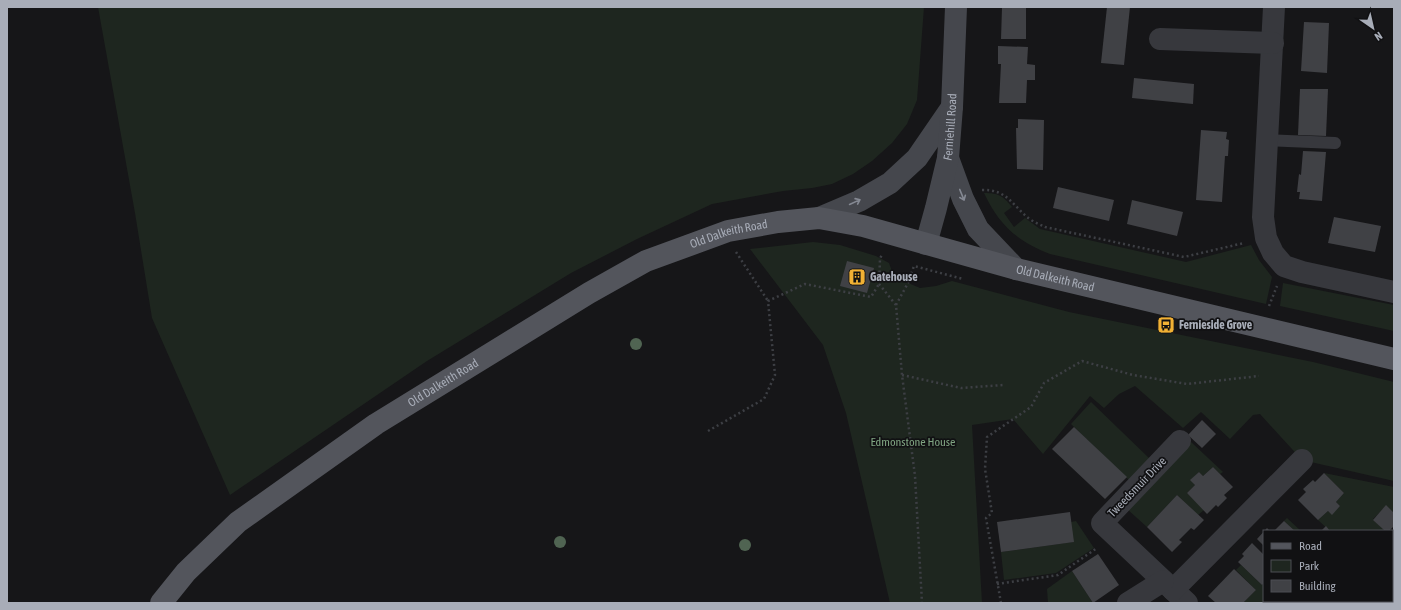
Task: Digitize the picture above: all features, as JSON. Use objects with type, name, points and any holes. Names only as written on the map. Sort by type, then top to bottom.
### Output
[{"type":"main road","name":"Ferniehill Road","points":[[926,244],[948,158],[952,107],[956,7]]},
{"type":"main road","points":[[820,218],[858,201],[890,183],[917,158],[952,107]]},
{"type":"main road","points":[[948,158],[963,199],[978,229],[1016,270]]},
{"type":"main road","name":"Old Dalkeith Road","points":[[161,603],[186,572],[238,522],[376,424],[589,293],[646,261],[728,231],[778,222],[820,218],[863,226],[1016,270],[1262,327],[1342,348],[1394,359]]},
{"type":"street","points":[[1274,7],[1263,217],[1266,238],[1272,253],[1284,266],[1302,272],[1394,292]]},
{"type":"street","points":[[1160,39],[1273,43]]},
{"type":"street","name":"Tweedsmuir Drive","points":[[1174,591],[1102,523],[1180,442]]},
{"type":"street","points":[[1128,603],[1174,591],[1302,460]]},
{"type":"lane","points":[[1267,140],[1335,144]]},
{"type":"path","points":[[963,199],[980,190],[991,189],[1004,194],[1032,220],[1046,227],[1184,257],[1266,238]]},
{"type":"path","points":[[708,431],[764,400],[775,375],[768,301],[736,252],[728,231]]},
{"type":"path","points":[[768,301],[806,284],[871,297],[879,284],[880,259],[883,253]]},
{"type":"path","points":[[922,603],[915,476],[902,374],[896,306],[908,283],[914,266],[963,279],[959,253]]},
{"type":"path","points":[[1262,327],[1284,266]]},
{"type":"path","points":[[879,284],[896,306]]},
{"type":"path","points":[[1001,603],[986,518],[992,512],[985,469],[987,437],[1031,407],[1044,382],[1082,361],[1133,375],[1187,384],[1259,376]]},
{"type":"path","points":[[902,374],[961,388],[1003,385]]},
{"type":"path","points":[[997,584],[1058,575],[1115,536]]},
{"type":"green space","points":[[98,7],[924,7],[917,100],[907,124],[892,143],[872,161],[853,174],[832,184],[712,204],[637,239],[571,273],[427,361],[230,495],[152,318],[135,213]]},
{"type":"green space","points":[[984,193],[997,195],[1009,203],[1012,207],[1004,213],[1014,227],[1025,218],[1040,229],[1186,262],[1251,245],[1259,260],[1272,277],[1266,304],[1050,254],[1038,249],[1010,231],[996,214]]},
{"type":"green space","name":"Edmonstone House","points":[[813,242],[840,245],[876,256],[889,263],[894,277],[920,288],[936,286],[952,281],[1069,312],[1313,362],[1394,382],[1394,481],[1302,460],[1260,414],[1253,415],[1230,439],[1201,412],[1183,428],[1135,386],[1119,394],[1104,408],[1090,396],[1043,454],[1013,419],[972,425],[982,603],[890,603],[846,413],[823,345],[750,249]]},
{"type":"green space","points":[[1283,283],[1394,305],[1394,331],[1280,306]]},
{"type":"green space","points":[[1091,402],[1151,460],[1130,481],[1071,424]]},
{"type":"green space","points":[[1191,442],[1223,472],[1220,474],[1213,467],[1203,476],[1199,472],[1191,480],[1195,485],[1187,493],[1204,510],[1198,515],[1177,495],[1147,527],[1126,508]]},
{"type":"green space","points":[[1324,473],[1394,487],[1394,513],[1386,506],[1373,519],[1384,530],[1329,530],[1318,520],[1328,511],[1332,514],[1340,506],[1336,502],[1344,493]]},
{"type":"green space","points":[[1287,518],[1300,530],[1294,530],[1284,521]]},
{"type":"green space","points":[[1076,521],[1094,548],[1056,573],[1004,580],[1001,552],[1073,542],[1071,522]]},
{"type":"green space","points":[[1241,565],[1262,585],[1263,584],[1263,602],[1335,603],[1243,603],[1256,590],[1236,570]]},
{"type":"green space","points":[[1072,571],[1093,603],[1048,603],[1047,589]]},
{"type":"building","points":[[1002,7],[1026,7],[1026,39],[1001,39]]},
{"type":"building","points":[[1107,7],[1130,7],[1124,65],[1101,63]]},
{"type":"building","points":[[1304,22],[1329,23],[1327,73],[1301,71]]},
{"type":"building","points":[[998,46],[1028,47],[1027,64],[1035,65],[1035,80],[1027,80],[1026,103],[999,103],[1001,64],[998,64]]},
{"type":"building","points":[[1134,78],[1194,84],[1193,104],[1132,98]]},
{"type":"building","points":[[1300,89],[1328,89],[1326,136],[1298,135]]},
{"type":"building","points":[[1018,119],[1044,120],[1043,170],[1017,169],[1016,128],[1018,128]]},
{"type":"building","points":[[1201,130],[1227,132],[1226,139],[1229,140],[1228,156],[1225,156],[1222,202],[1196,200]]},
{"type":"building","points":[[1303,151],[1326,152],[1322,201],[1299,199],[1300,192],[1297,192],[1299,174],[1301,175]]},
{"type":"building","points":[[1058,187],[1114,200],[1109,221],[1053,208]]},
{"type":"building","points":[[1132,200],[1183,212],[1177,236],[1127,224]]},
{"type":"building","points":[[1334,217],[1381,226],[1375,252],[1328,243]]},
{"type":"building","name":"Gatehouse","points":[[847,261],[874,268],[867,293],[840,286]]},
{"type":"building","points":[[1202,420],[1216,434],[1202,448],[1188,435]]},
{"type":"building","points":[[1074,427],[1127,477],[1105,499],[1052,449]]},
{"type":"building","points":[[1213,467],[1233,487],[1224,495],[1227,498],[1218,507],[1216,505],[1207,514],[1187,493],[1195,485],[1190,480],[1199,472],[1203,476]]},
{"type":"building","points":[[1324,473],[1344,493],[1336,502],[1340,506],[1332,515],[1328,511],[1318,520],[1298,500],[1306,492],[1303,489],[1313,480],[1315,482]]},
{"type":"building","points":[[1177,495],[1204,520],[1194,530],[1191,528],[1179,540],[1182,542],[1172,552],[1147,527]]},
{"type":"building","points":[[1386,505],[1394,513],[1394,526],[1390,530],[1384,530],[1373,520]]},
{"type":"building","points":[[1070,512],[1074,542],[1001,552],[997,522]]},
{"type":"building","points":[[1284,521],[1294,530],[1275,530]]},
{"type":"building","points":[[1326,526],[1329,530],[1322,530]]},
{"type":"building","points":[[1263,532],[1263,545],[1257,539]]},
{"type":"building","points":[[1252,543],[1263,554],[1262,585],[1238,562],[1244,556],[1242,554]]},
{"type":"building","points":[[1393,546],[1394,547],[1393,580]]},
{"type":"building","points":[[1098,554],[1119,585],[1093,603],[1072,571]]},
{"type":"building","points":[[1234,569],[1256,590],[1243,603],[1216,603],[1208,596]]},
{"type":"building","points":[[1334,602],[1372,602],[1371,603]]},
{"type":"place","name":"Gatehouse","points":[[857,277]]},
{"type":"place","name":"Fernieside Grove","points":[[1166,325]]}]
